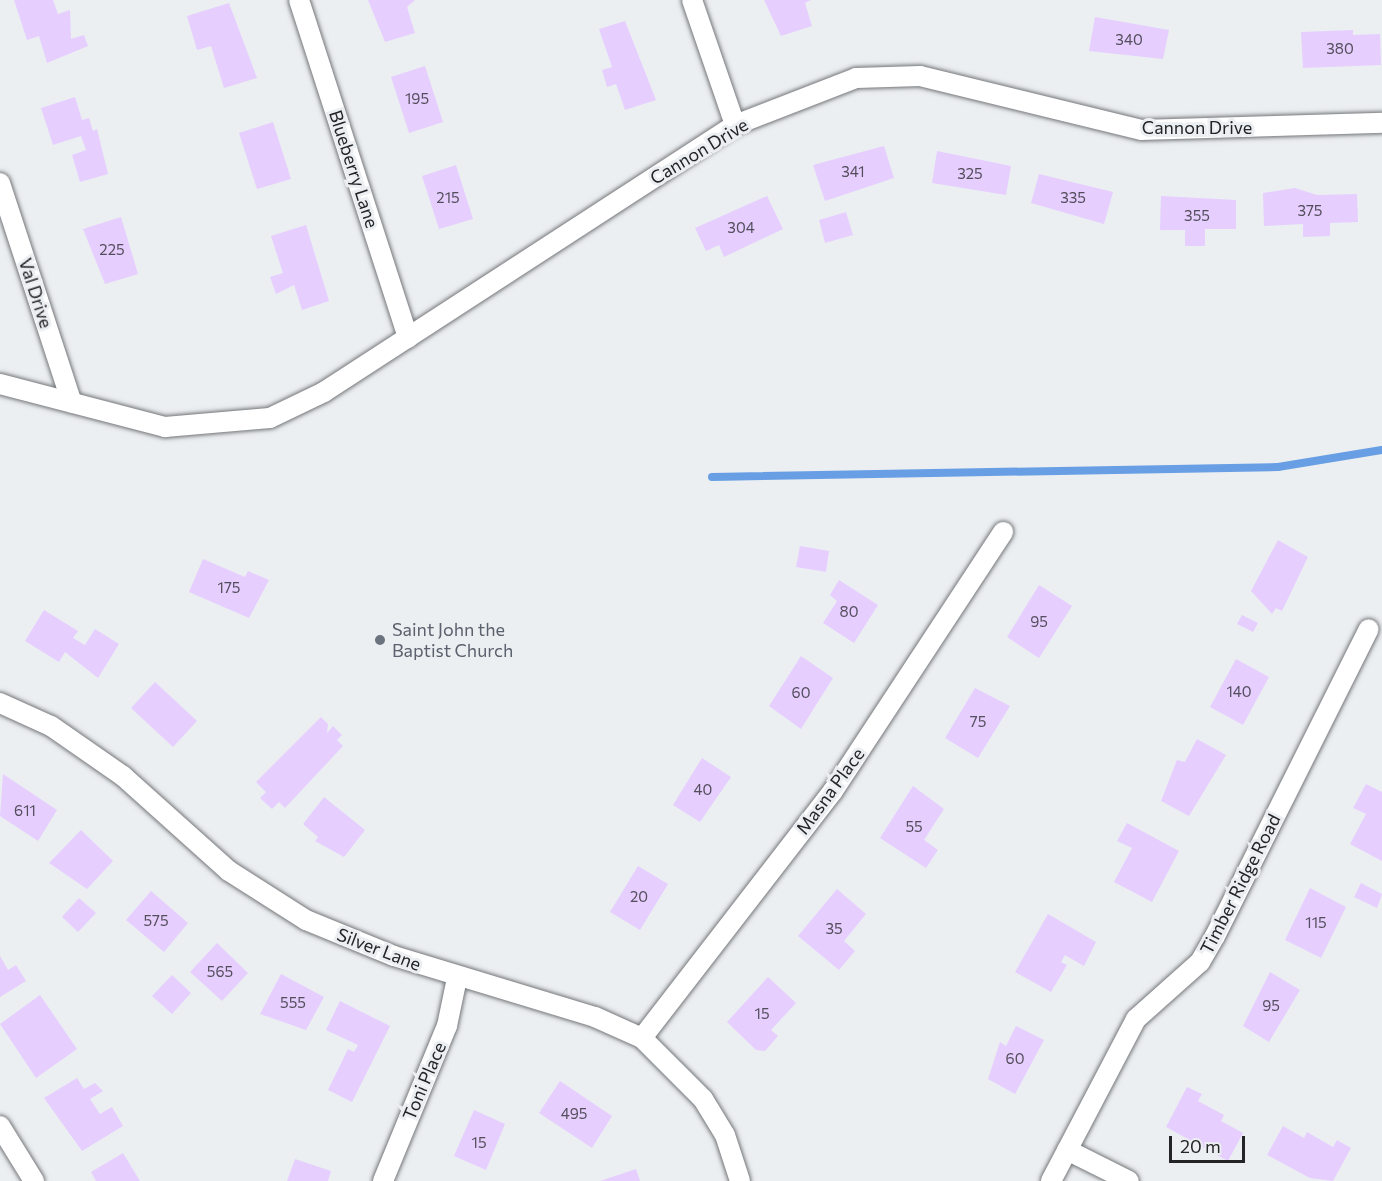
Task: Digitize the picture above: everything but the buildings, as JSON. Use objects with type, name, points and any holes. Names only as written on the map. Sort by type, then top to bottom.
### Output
[{"type":"street","name":"Blueberry Lane","points":[[299,0],[408,338]]},
{"type":"street","points":[[692,0],[735,125]]},
{"type":"street","name":"Cannon Drive","points":[[0,384],[165,427],[270,418],[324,392],[735,125],[856,78],[889,74],[920,76],[1142,130],[1382,123]]},
{"type":"street","name":"Val Drive","points":[[0,183],[72,403]]},
{"type":"street","name":"Masna Place","points":[[642,1038],[833,791],[1004,532]]},
{"type":"street","name":"Timber Ridge Road","points":[[1050,1181],[1136,1019],[1200,963],[1369,629]]},
{"type":"street","name":"Silver Lane","points":[[0,703],[51,726],[123,776],[259,893],[306,920],[457,978],[595,1017],[642,1038],[703,1099],[725,1136],[740,1181]]},
{"type":"street","name":"Toni Place","points":[[383,1181],[447,1026],[457,978]]},
{"type":"street","points":[[0,1126],[34,1181]]},
{"type":"street","points":[[1067,1150],[1129,1181]]},
{"type":"waterway","points":[[712,477],[1278,467],[1382,450]]},
{"type":"place","name":"Saint John the Baptist Church","points":[[380,640]]}]
